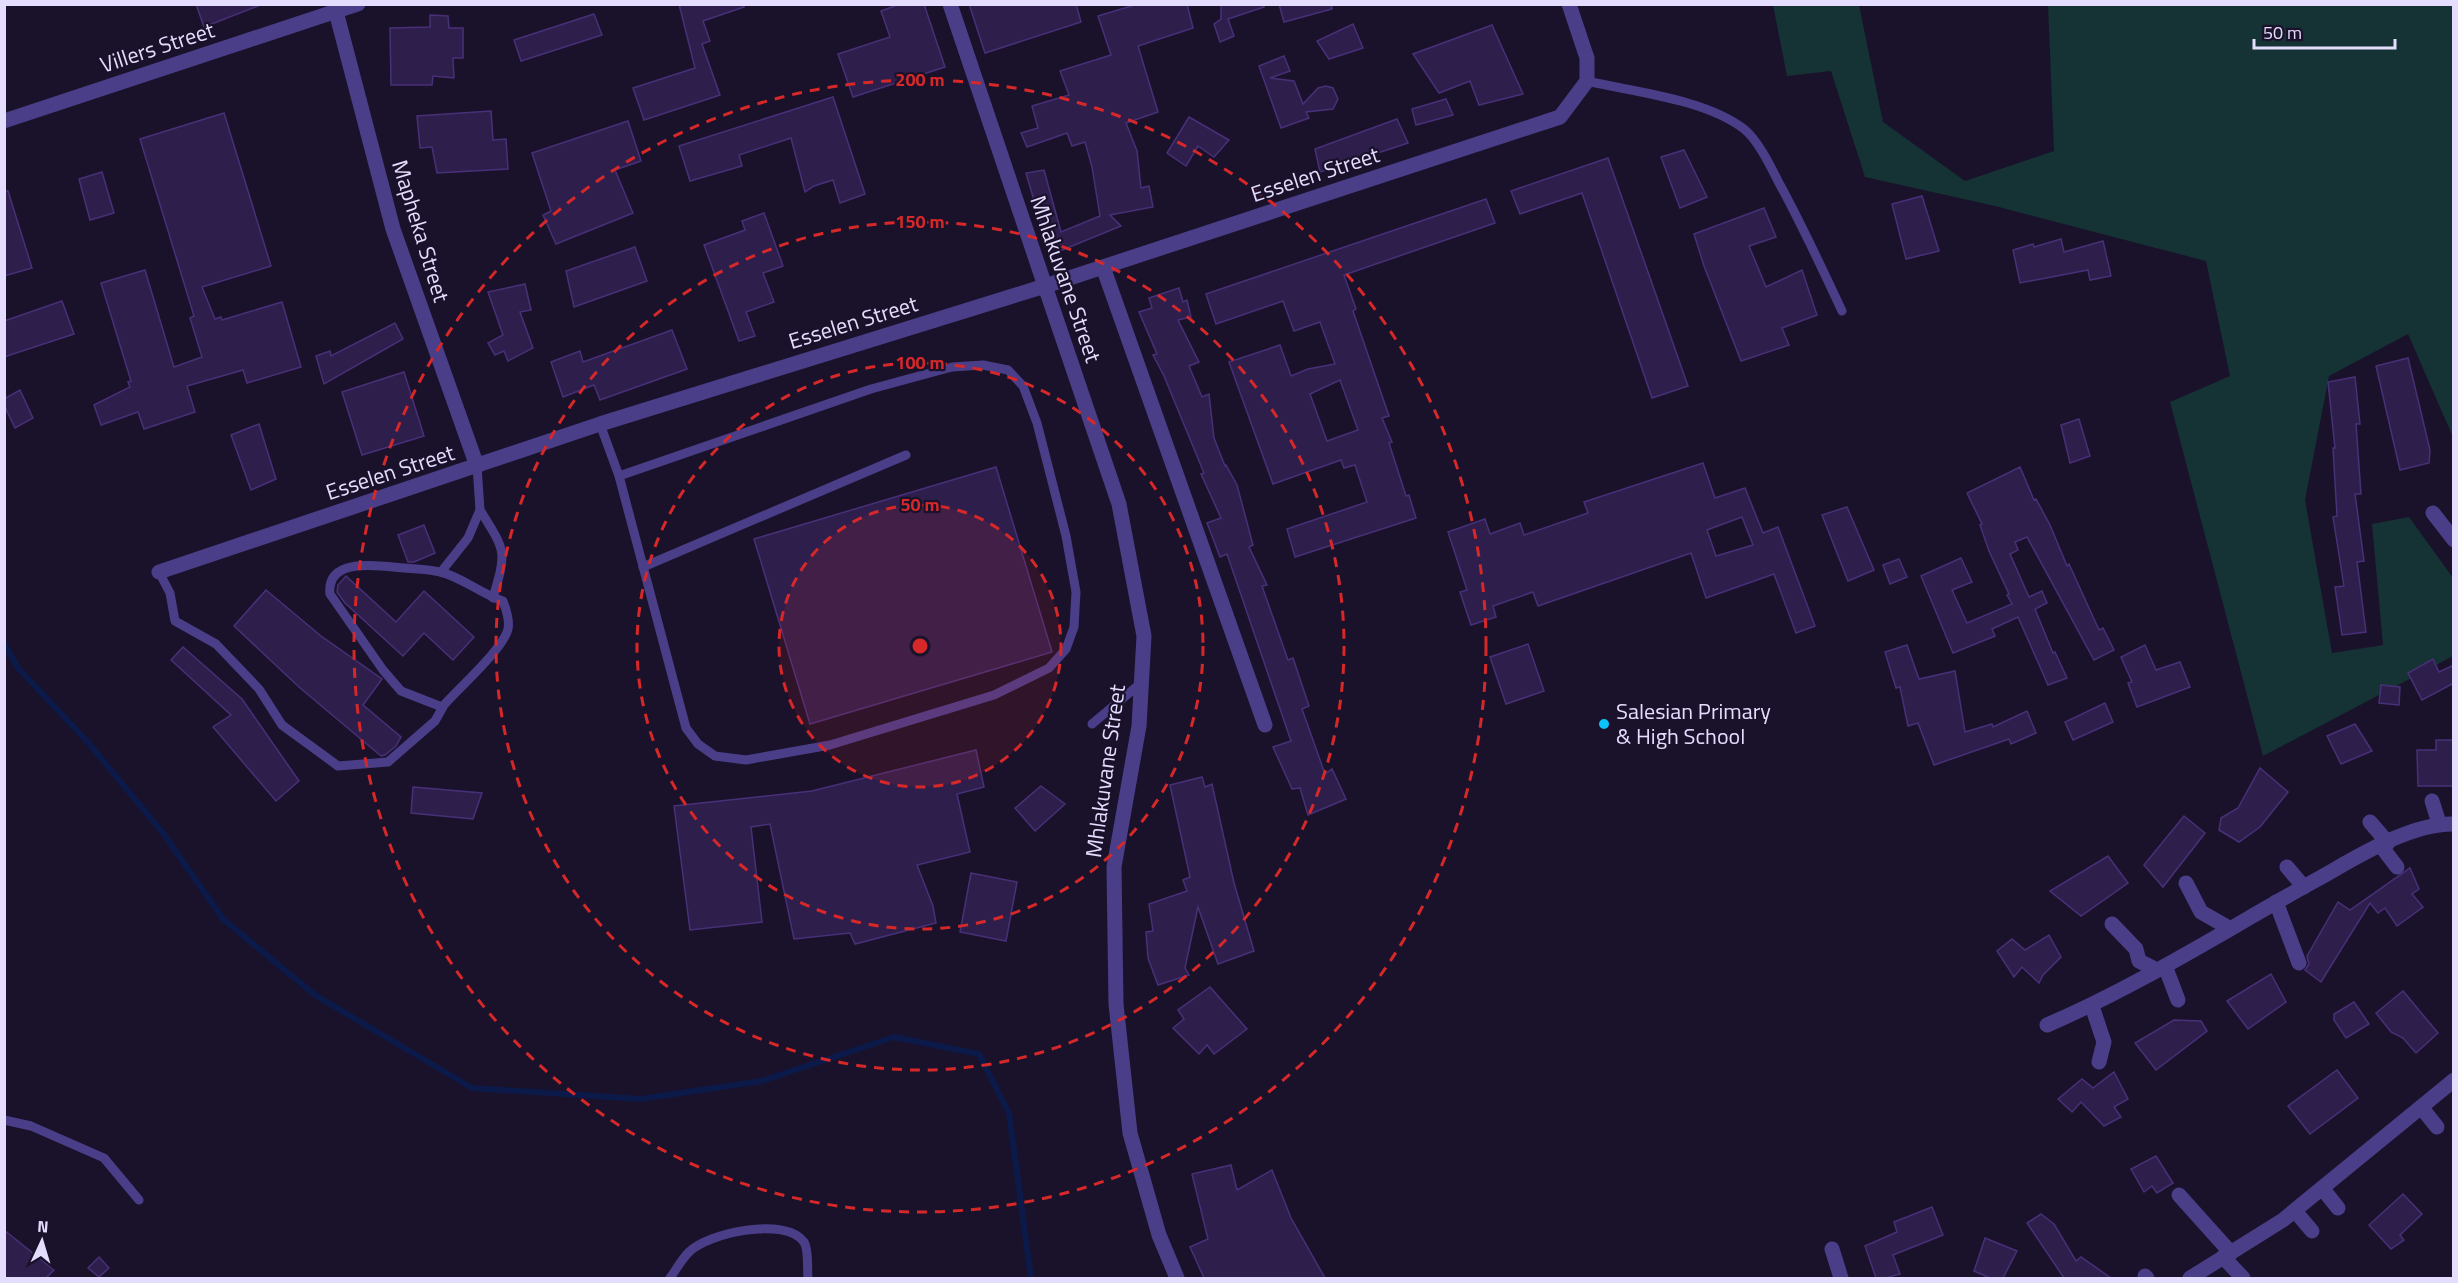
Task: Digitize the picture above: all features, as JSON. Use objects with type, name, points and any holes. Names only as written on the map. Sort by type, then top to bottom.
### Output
[{"type":"street","name":"Villers Street","points":[[4,121],[335,8],[358,4]]},
{"type":"street","name":"Mhlakuvane Street","points":[[950,4],[1119,504],[1144,636],[1139,726],[1114,867],[1116,1004],[1130,1133],[1159,1234],[1177,1278]]},
{"type":"street","points":[[1569,4],[1587,58],[1587,81]]},
{"type":"street","name":"Mapheka Street","points":[[335,8],[393,229],[477,466]]},
{"type":"street","name":"Esselen Street","points":[[159,572],[600,424],[1045,286],[1560,117],[1587,81]]},
{"type":"street","points":[[1103,267],[1265,725]]},
{"type":"street","points":[[2433,513],[2454,540]]},
{"type":"street","points":[[2047,1025],[2092,1006],[2384,844],[2446,824],[2432,801]]},
{"type":"street","points":[[2370,822],[2397,867]]},
{"type":"street","points":[[2287,867],[2304,887]]},
{"type":"street","points":[[2186,883],[2201,912],[2229,928]]},
{"type":"street","points":[[2276,902],[2298,963]]},
{"type":"street","points":[[2112,924],[2136,949],[2139,961],[2161,968],[2178,1000]]},
{"type":"street","points":[[2092,1006],[2104,1042],[2099,1062]]},
{"type":"street","points":[[2190,1278],[2295,1211],[2454,1080]]},
{"type":"street","points":[[2421,1107],[2438,1127]]},
{"type":"street","points":[[2322,1188],[2338,1208]]},
{"type":"street","points":[[2179,1195],[2243,1278]]},
{"type":"street","points":[[2295,1211],[2312,1231]]},
{"type":"street","points":[[1832,1249],[1841,1278]]},
{"type":"lane","points":[[1587,81],[1705,110],[1745,130],[1768,162],[1842,311]]},
{"type":"lane","points":[[600,424],[619,476],[686,728],[698,744],[715,756],[746,760],[830,746],[994,695],[1048,668],[1066,649],[1074,627],[1076,592],[1066,536],[1037,423],[1023,386],[1008,370],[983,365],[952,367],[871,388],[619,476]]},
{"type":"lane","points":[[643,567],[906,455]]},
{"type":"lane","points":[[441,572],[468,538],[480,510],[477,466]]},
{"type":"lane","points":[[480,510],[502,545],[503,563],[493,598]]},
{"type":"lane","points":[[159,572],[170,593],[175,621],[216,644],[259,689],[282,725],[338,766],[388,762],[435,721],[444,705],[492,655],[508,629],[507,612],[503,601],[441,572],[370,565],[344,568],[335,574],[329,584],[330,594],[335,603],[383,670],[401,691],[442,707],[444,705]]},
{"type":"lane","points":[[1092,724],[1141,683]]},
{"type":"lane","points":[[4,1120],[32,1126],[104,1158],[139,1200]]},
{"type":"lane","points":[[670,1278],[690,1251],[732,1231],[769,1228],[796,1234],[805,1244],[808,1278]]},
{"type":"green space","points":[[1773,5],[1859,5],[1883,122],[1965,181],[2054,151],[2048,5],[2453,5],[2453,437],[2408,334],[2329,376],[2305,500],[2332,653],[2383,645],[2372,524],[2409,517],[2453,578],[2453,656],[2263,756],[2170,402],[2230,376],[2206,261],[1995,206],[1865,177],[1831,71],[1787,76]]},
{"type":"building","points":[[196,4],[258,4],[258,6],[204,27]]},
{"type":"building","points":[[679,4],[743,4],[744,7],[703,21],[710,41],[702,44],[720,95],[644,120],[633,88],[695,68]]},
{"type":"building","points":[[900,4],[924,4],[945,67],[853,97],[838,54],[890,37],[881,11]]},
{"type":"building","points":[[969,4],[1076,4],[1081,22],[985,53]]},
{"type":"building","points":[[1138,4],[1187,4],[1193,28],[1138,46],[1158,112],[1126,123],[1137,151],[1141,188],[1149,186],[1153,207],[1110,215],[1121,226],[1050,255],[1026,173],[1044,170],[1061,232],[1100,216],[1092,167],[1085,142],[1072,146],[1067,133],[1027,147],[1021,133],[1038,128],[1032,106],[1069,95],[1060,71],[1111,55],[1098,16]]},
{"type":"building","points":[[1221,4],[1263,4],[1264,7],[1228,19],[1234,36],[1220,42],[1214,24],[1221,19]]},
{"type":"building","points":[[1279,4],[1331,4],[1332,9],[1284,22]]},
{"type":"building","points":[[594,14],[602,35],[521,61],[514,40]]},
{"type":"building","points":[[430,15],[448,16],[449,28],[463,28],[463,58],[453,58],[454,78],[433,76],[432,85],[391,85],[390,28],[430,27]]},
{"type":"building","points":[[1353,24],[1363,48],[1329,59],[1317,41]]},
{"type":"building","points":[[1492,25],[1523,94],[1479,105],[1470,81],[1439,93],[1413,54]]},
{"type":"building","points":[[1284,56],[1290,71],[1270,78],[1294,81],[1303,104],[1318,88],[1326,86],[1333,88],[1338,99],[1333,109],[1306,112],[1309,118],[1281,128],[1259,66]]},
{"type":"building","points":[[833,97],[865,194],[840,203],[833,180],[814,186],[805,192],[791,138],[739,155],[742,166],[690,181],[679,146]]},
{"type":"building","points":[[1446,99],[1453,115],[1416,125],[1412,109]]},
{"type":"building","points":[[491,111],[493,140],[506,139],[508,169],[437,173],[432,147],[420,148],[417,116]]},
{"type":"building","points":[[224,113],[271,266],[202,287],[215,319],[221,317],[222,320],[282,302],[301,367],[247,383],[243,370],[187,386],[195,412],[144,429],[138,412],[101,425],[94,405],[130,387],[128,382],[131,381],[101,283],[145,270],[174,367],[202,357],[190,318],[194,316],[140,139]]},
{"type":"building","points":[[1189,117],[1229,140],[1214,157],[1198,146],[1186,166],[1167,153]]},
{"type":"building","points":[[1397,119],[1408,143],[1320,172],[1315,149]]},
{"type":"building","points":[[628,121],[641,161],[615,170],[633,213],[556,244],[543,215],[551,211],[532,153]]},
{"type":"building","points":[[1684,150],[1707,197],[1680,208],[1661,157]]},
{"type":"building","points":[[1608,158],[1688,386],[1652,398],[1582,193],[1520,214],[1511,191]]},
{"type":"building","points":[[102,172],[114,213],[90,220],[79,179]]},
{"type":"building","points":[[4,191],[8,191],[32,268],[4,276]]},
{"type":"building","points":[[1922,196],[1939,251],[1906,259],[1892,204]]},
{"type":"building","points":[[1486,199],[1495,223],[1344,275],[1356,309],[1353,311],[1389,416],[1382,418],[1392,442],[1389,443],[1406,496],[1409,495],[1416,518],[1295,557],[1287,529],[1367,502],[1355,465],[1344,468],[1341,460],[1273,484],[1229,362],[1280,345],[1291,376],[1308,369],[1335,364],[1320,322],[1294,331],[1283,301],[1216,324],[1206,294]],"holes":[[[1340,380],[1358,430],[1327,441],[1310,394]]]},
{"type":"building","points":[[1764,208],[1776,237],[1749,246],[1766,287],[1802,270],[1817,315],[1782,328],[1789,345],[1741,361],[1694,234]]},
{"type":"building","points":[[764,213],[783,266],[763,273],[774,302],[746,312],[755,336],[739,341],[704,245],[745,230],[742,221]]},
{"type":"building","points":[[2061,239],[2064,252],[2103,241],[2111,276],[2090,280],[2088,270],[2020,283],[2013,250]]},
{"type":"building","points":[[635,247],[647,281],[574,307],[566,271]]},
{"type":"building","points":[[525,284],[531,310],[520,312],[533,348],[508,361],[504,351],[495,355],[488,343],[503,335],[488,292]]},
{"type":"building","points":[[1179,288],[1183,302],[1187,300],[1191,317],[1178,320],[1199,362],[1189,366],[1202,397],[1209,394],[1214,438],[1225,466],[1237,485],[1253,545],[1249,547],[1267,585],[1262,586],[1288,660],[1293,658],[1309,706],[1302,709],[1325,774],[1332,769],[1346,799],[1308,815],[1300,788],[1292,789],[1273,747],[1291,741],[1227,554],[1220,557],[1207,523],[1221,518],[1201,474],[1204,473],[1164,376],[1153,355],[1157,354],[1139,312],[1152,308],[1149,298]]},
{"type":"building","points":[[62,301],[74,334],[4,357],[4,321]]},
{"type":"building","points":[[395,323],[403,339],[324,384],[316,356],[330,351],[331,356]]},
{"type":"building","points":[[672,330],[687,369],[600,400],[594,385],[563,397],[551,362],[580,351],[583,362]]},
{"type":"building","points":[[2408,358],[2430,450],[2429,463],[2400,470],[2376,366]]},
{"type":"building","points":[[404,372],[424,436],[362,455],[342,392]]},
{"type":"building","points":[[2355,377],[2360,424],[2356,424],[2361,494],[2355,494],[2364,561],[2357,562],[2366,632],[2342,635],[2335,587],[2344,586],[2333,517],[2337,516],[2333,448],[2335,448],[2328,382]]},
{"type":"building","points":[[20,390],[33,418],[15,428],[4,405],[4,399]]},
{"type":"building","points":[[2079,419],[2090,456],[2070,463],[2061,425]]},
{"type":"building","points":[[259,424],[276,479],[251,490],[231,435]]},
{"type":"building","points":[[1703,463],[1715,498],[1745,488],[1763,533],[1778,527],[1815,626],[1796,633],[1774,574],[1706,598],[1691,553],[1538,606],[1533,592],[1493,606],[1496,617],[1471,625],[1460,592],[1467,590],[1448,532],[1485,519],[1490,534],[1520,523],[1524,535],[1588,513],[1584,502]],"holes":[[[1742,517],[1753,545],[1716,556],[1707,530]]]},
{"type":"building","points":[[996,467],[1052,652],[810,724],[754,539]]},
{"type":"building","points":[[2020,467],[2099,630],[2103,628],[2114,650],[2094,660],[2027,537],[2015,542],[2018,550],[2010,554],[2029,597],[2042,591],[2047,603],[2035,609],[2053,653],[2055,652],[2067,678],[2048,685],[2018,617],[1992,629],[1995,636],[1953,653],[1921,576],[1961,558],[1972,582],[1952,590],[1967,623],[2012,604],[1989,551],[1980,525],[1982,524],[1967,493]]},
{"type":"building","points":[[1847,507],[1874,570],[1848,581],[1822,515]]},
{"type":"building","points":[[424,525],[435,553],[414,562],[408,562],[398,535]]},
{"type":"building","points":[[1899,559],[1907,577],[1890,584],[1883,565]]},
{"type":"building","points":[[346,576],[396,622],[424,591],[474,637],[453,660],[424,633],[403,656],[345,603],[337,592],[338,585]]},
{"type":"building","points":[[266,590],[321,636],[382,679],[363,705],[401,737],[396,746],[385,755],[381,756],[299,687],[234,626]]},
{"type":"building","points":[[1528,644],[1544,691],[1506,704],[1490,657]]},
{"type":"building","points":[[1907,645],[1919,679],[1955,671],[1965,732],[1992,724],[1993,727],[2027,711],[2036,733],[2011,744],[2009,739],[1934,765],[1918,723],[1908,726],[1900,687],[1896,688],[1885,652]]},
{"type":"building","points":[[2145,645],[2156,670],[2180,662],[2190,687],[2137,707],[2128,683],[2132,682],[2121,657]]},
{"type":"building","points":[[183,647],[242,699],[299,781],[276,801],[213,727],[231,715],[171,660]]},
{"type":"building","points":[[2433,659],[2439,672],[2454,665],[2454,683],[2422,700],[2408,673]]},
{"type":"building","points":[[2381,685],[2400,687],[2399,705],[2379,703]]},
{"type":"building","points":[[2105,703],[2113,722],[2073,740],[2065,722]]},
{"type":"building","points":[[2355,724],[2372,751],[2341,764],[2327,736]]},
{"type":"building","points":[[2436,740],[2454,740],[2454,786],[2418,786],[2417,750],[2436,750]]},
{"type":"building","points":[[976,750],[984,787],[957,794],[970,852],[917,865],[933,906],[936,923],[855,944],[850,933],[794,939],[770,824],[751,827],[762,922],[690,930],[674,806],[812,791]]},
{"type":"building","points":[[2260,768],[2288,792],[2260,827],[2239,842],[2219,830],[2221,818],[2238,808]]},
{"type":"building","points":[[1202,777],[1205,787],[1212,784],[1234,883],[1254,951],[1218,964],[1198,907],[1185,968],[1189,975],[1158,985],[1148,958],[1146,932],[1153,931],[1149,904],[1187,891],[1183,880],[1190,877],[1170,785]]},
{"type":"building","points":[[1041,786],[1065,804],[1035,831],[1015,808]]},
{"type":"building","points":[[413,787],[482,793],[473,819],[411,813]]},
{"type":"building","points":[[2184,816],[2205,833],[2163,887],[2144,865]]},
{"type":"building","points":[[2108,856],[2128,883],[2081,916],[2050,891]]},
{"type":"building","points":[[2410,868],[2419,889],[2412,894],[2423,907],[2397,926],[2385,908],[2378,913],[2370,903],[2321,982],[2305,970],[2309,964],[2307,956],[2338,902],[2350,910]]},
{"type":"building","points":[[971,873],[1017,882],[1006,941],[960,932]]},
{"type":"building","points":[[2049,935],[2061,957],[2043,975],[2039,983],[2022,967],[2014,977],[1997,951],[2012,939],[2025,950]]},
{"type":"building","points":[[2271,974],[2286,1002],[2248,1029],[2227,1001]]},
{"type":"building","points":[[1210,987],[1247,1029],[1214,1054],[1207,1045],[1199,1054],[1173,1028],[1184,1019],[1178,1010]]},
{"type":"building","points":[[2403,991],[2438,1033],[2416,1053],[2403,1038],[2391,1032],[2376,1013]]},
{"type":"building","points":[[2354,1002],[2369,1024],[2346,1038],[2334,1020],[2334,1014]]},
{"type":"building","points":[[2174,1020],[2201,1021],[2207,1031],[2156,1070],[2135,1043]]},
{"type":"building","points":[[2337,1070],[2358,1098],[2310,1134],[2288,1106]]},
{"type":"building","points":[[2114,1072],[2128,1099],[2114,1107],[2121,1117],[2104,1126],[2081,1102],[2072,1112],[2058,1099],[2082,1079],[2093,1088]]},
{"type":"building","points":[[2156,1156],[2173,1183],[2157,1193],[2152,1186],[2144,1192],[2131,1169]]},
{"type":"building","points":[[1231,1165],[1237,1190],[1272,1170],[1291,1218],[1325,1278],[1204,1278],[1190,1247],[1208,1239],[1192,1174]]},
{"type":"building","points":[[2403,1194],[2422,1214],[2400,1235],[2404,1240],[2391,1249],[2369,1225]]},
{"type":"building","points":[[1932,1207],[1943,1235],[1893,1255],[1900,1274],[1876,1278],[1865,1246],[1897,1232],[1894,1222]]},
{"type":"building","points":[[2041,1214],[2054,1224],[2076,1261],[2081,1257],[2111,1278],[2064,1278],[2027,1223]]},
{"type":"building","points":[[4,1230],[54,1270],[46,1278],[4,1278]]},
{"type":"building","points":[[1985,1238],[2017,1251],[2003,1278],[1990,1278],[1974,1271]]},
{"type":"building","points":[[99,1257],[109,1268],[99,1277],[88,1268]]},
{"type":"waterway","points":[[4,643],[18,668],[86,740],[163,833],[223,919],[315,995],[472,1088],[640,1099],[762,1081],[894,1037],[979,1054],[1009,1113],[1031,1278]]},
{"type":"place","name":"Salesian Primary & High School","points":[[1604,724]]}]
